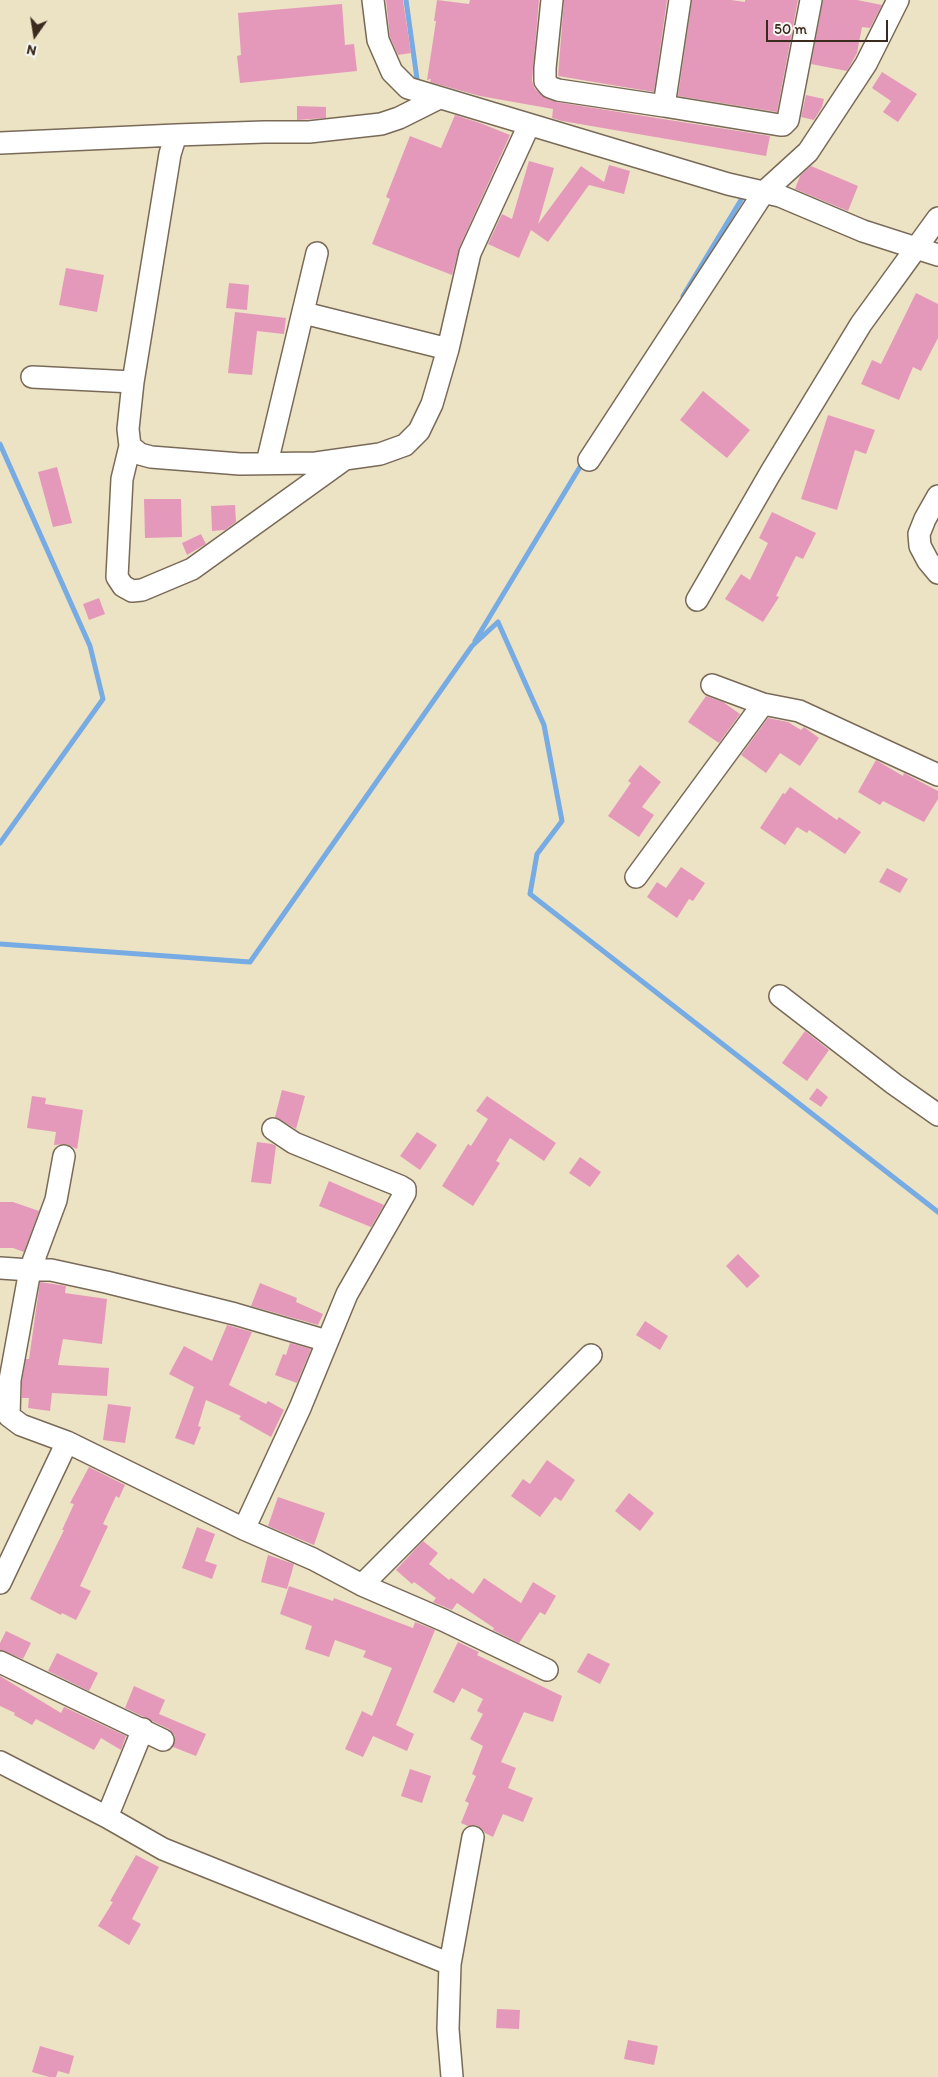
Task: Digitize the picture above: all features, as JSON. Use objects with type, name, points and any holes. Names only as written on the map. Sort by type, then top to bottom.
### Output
[{"type":"street","points":[[373,0],[378,40],[392,72],[408,88],[728,184],[780,196],[862,231],[938,255]]},
{"type":"street","points":[[552,0],[545,68],[545,81],[550,87],[558,90],[783,125],[788,120],[811,0]]},
{"type":"street","points":[[664,106],[680,0]]},
{"type":"street","points":[[589,460],[764,192],[808,152],[866,64],[898,0]]},
{"type":"street","points":[[0,143],[176,135],[309,132],[381,124],[399,118],[439,98]]},
{"type":"street","points":[[130,446],[140,454],[152,457],[240,464],[316,463],[380,454],[405,445],[419,431],[432,404],[448,349],[470,254],[529,125]]},
{"type":"street","points":[[176,135],[170,154],[133,382],[128,429],[130,446],[122,479],[117,578],[123,586],[132,591],[142,590],[192,569],[345,459]]},
{"type":"street","points":[[697,600],[771,472],[861,324],[938,218]]},
{"type":"street","points":[[267,463],[317,253]]},
{"type":"street","points":[[304,313],[448,349]]},
{"type":"street","points":[[32,377],[133,382]]},
{"type":"street","points":[[938,496],[919,534],[920,546],[928,561],[938,573]]},
{"type":"street","points":[[712,685],[763,704],[799,712],[938,775]]},
{"type":"street","points":[[636,877],[763,704]]},
{"type":"street","points":[[780,996],[894,1084],[938,1114]]},
{"type":"street","points":[[244,1529],[300,1408],[347,1294],[406,1193],[405,1189],[400,1186],[294,1143],[272,1129]]},
{"type":"street","points":[[64,1156],[56,1200],[30,1270],[4,1415],[21,1425],[67,1442],[244,1529],[313,1559],[362,1585],[443,1620],[547,1670]]},
{"type":"street","points":[[0,1268],[51,1270],[106,1282],[227,1312],[327,1341]]},
{"type":"street","points":[[362,1585],[591,1354]]},
{"type":"street","points":[[0,1583],[67,1442]]},
{"type":"street","points":[[0,1662],[163,1740]]},
{"type":"street","points":[[107,1817],[143,1729]]},
{"type":"street","points":[[0,1762],[107,1817],[163,1849],[450,1964]]},
{"type":"street","points":[[452,2077],[448,2029],[450,1964],[473,1837]]},
{"type":"building","points":[[386,0],[403,0],[411,53],[398,55],[390,37]]},
{"type":"building","points":[[437,0],[469,4],[470,0],[539,0],[532,81],[535,89],[545,98],[556,102],[770,136],[766,156],[562,121],[552,118],[553,109],[480,96],[430,82],[431,79],[427,80],[436,21],[434,21]]},
{"type":"building","points":[[564,0],[667,0],[654,92],[558,76]]},
{"type":"building","points":[[692,0],[745,2],[745,0],[798,0],[777,112],[678,96]]},
{"type":"building","points":[[823,0],[857,0],[882,5],[870,28],[862,27],[857,53],[847,71],[811,64]]},
{"type":"building","points":[[342,4],[345,45],[354,44],[357,71],[240,83],[237,56],[241,55],[238,13]]},
{"type":"building","points":[[882,72],[917,94],[898,122],[883,112],[891,101],[872,88]]},
{"type":"building","points":[[806,95],[824,99],[822,107],[814,120],[801,117]]},
{"type":"building","points":[[297,106],[326,107],[326,118],[297,120]]},
{"type":"building","points":[[455,115],[510,135],[459,248],[452,275],[372,244],[390,199],[386,197],[410,136],[441,148]]},
{"type":"building","points":[[529,161],[554,168],[538,224],[581,166],[604,182],[609,165],[630,171],[624,194],[589,185],[548,242],[531,230],[519,258],[488,244],[502,214],[512,219]]},
{"type":"building","points":[[811,166],[858,186],[848,211],[795,189],[800,176]]},
{"type":"building","points":[[66,268],[104,275],[97,312],[59,305]]},
{"type":"building","points":[[229,283],[249,285],[247,310],[226,308]]},
{"type":"building","points":[[916,293],[938,304],[938,338],[921,371],[913,367],[899,400],[861,384],[872,360],[881,364]]},
{"type":"building","points":[[235,312],[286,318],[284,334],[257,331],[252,375],[228,373]]},
{"type":"building","points":[[703,391],[750,430],[727,458],[680,420]]},
{"type":"building","points":[[828,415],[875,430],[866,454],[855,450],[837,510],[801,499]]},
{"type":"building","points":[[57,467],[72,523],[53,527],[38,472]]},
{"type":"building","points":[[144,499],[181,499],[182,537],[145,538]]},
{"type":"building","points":[[235,505],[236,522],[225,530],[212,531],[211,506]]},
{"type":"building","points":[[772,512],[816,533],[803,559],[796,556],[776,596],[779,597],[763,622],[725,599],[741,574],[750,580],[768,543],[759,538]]},
{"type":"building","points":[[201,534],[206,544],[187,555],[182,543]]},
{"type":"building","points":[[99,598],[105,614],[89,620],[83,604]]},
{"type":"building","points":[[706,696],[723,702],[740,714],[719,743],[688,722]]},
{"type":"building","points":[[768,718],[788,722],[801,730],[804,727],[819,738],[800,766],[780,753],[766,773],[741,755]]},
{"type":"building","points":[[876,760],[903,776],[904,773],[938,791],[938,799],[924,822],[883,801],[880,805],[858,792]]},
{"type":"building","points":[[640,765],[661,782],[642,807],[654,815],[639,837],[608,816],[631,783],[628,781]]},
{"type":"building","points":[[790,787],[837,820],[839,817],[861,832],[845,854],[809,830],[807,833],[797,827],[785,845],[760,828],[783,793],[785,794]]},
{"type":"building","points":[[681,867],[705,883],[693,901],[689,899],[677,918],[647,897],[657,882],[666,888]]},
{"type":"building","points":[[887,868],[908,879],[900,893],[879,882]]},
{"type":"building","points":[[805,1031],[829,1050],[807,1081],[782,1063]]},
{"type":"building","points":[[817,1088],[828,1097],[821,1107],[809,1099]]},
{"type":"building","points":[[282,1090],[305,1096],[296,1129],[275,1117]]},
{"type":"building","points":[[32,1096],[46,1098],[45,1104],[83,1110],[77,1149],[66,1144],[54,1145],[56,1132],[27,1128]]},
{"type":"building","points":[[487,1096],[556,1143],[544,1161],[510,1138],[496,1161],[500,1163],[473,1206],[442,1186],[468,1144],[471,1146],[488,1119],[476,1111]]},
{"type":"building","points":[[417,1132],[437,1145],[420,1170],[400,1156]]},
{"type":"building","points":[[257,1142],[276,1146],[271,1184],[251,1182]]},
{"type":"building","points":[[580,1157],[601,1172],[590,1187],[569,1173]]},
{"type":"building","points":[[329,1181],[384,1205],[371,1227],[319,1206]]},
{"type":"building","points":[[0,1202],[13,1202],[39,1211],[24,1252],[13,1248],[0,1248]]},
{"type":"building","points":[[738,1254],[760,1276],[747,1288],[726,1266]]},
{"type":"building","points":[[40,1282],[66,1286],[65,1293],[107,1299],[102,1344],[63,1339],[58,1365],[109,1368],[107,1396],[52,1393],[50,1411],[28,1408],[29,1398],[22,1398],[22,1381],[26,1359],[29,1359]]},
{"type":"building","points":[[260,1283],[297,1298],[296,1302],[323,1314],[318,1325],[251,1306]]},
{"type":"building","points":[[645,1321],[668,1336],[660,1350],[636,1335]]},
{"type":"building","points":[[227,1325],[252,1332],[229,1385],[266,1404],[268,1401],[284,1410],[271,1437],[239,1419],[241,1416],[206,1400],[198,1426],[201,1427],[194,1445],[175,1438],[194,1387],[169,1374],[184,1346],[212,1361]]},
{"type":"building","points":[[290,1343],[311,1349],[297,1383],[275,1375],[283,1354],[286,1355]]},
{"type":"building","points":[[108,1404],[131,1407],[125,1443],[103,1440]]},
{"type":"building","points":[[547,1460],[575,1480],[561,1501],[555,1497],[540,1517],[511,1496],[523,1479],[530,1484]]},
{"type":"building","points":[[89,1467],[125,1485],[119,1498],[116,1496],[103,1524],[108,1526],[80,1586],[91,1591],[76,1620],[62,1613],[61,1615],[30,1599],[64,1530],[62,1530],[74,1504],[70,1503]]},
{"type":"building","points":[[629,1493],[654,1513],[640,1531],[615,1511]]},
{"type":"building","points":[[278,1497],[325,1513],[314,1545],[268,1526]]},
{"type":"building","points":[[197,1527],[215,1534],[205,1561],[217,1565],[212,1579],[182,1568]]},
{"type":"building","points":[[423,1541],[438,1553],[429,1564],[449,1580],[451,1578],[473,1594],[484,1578],[521,1603],[533,1582],[556,1596],[545,1615],[540,1612],[519,1643],[493,1630],[494,1628],[457,1603],[452,1610],[433,1602],[436,1598],[414,1582],[412,1584],[396,1570]]},
{"type":"building","points":[[268,1555],[294,1564],[287,1589],[261,1582]]},
{"type":"building","points":[[289,1586],[333,1601],[334,1598],[413,1628],[415,1622],[435,1630],[396,1725],[414,1734],[407,1751],[373,1736],[363,1757],[345,1749],[362,1711],[372,1716],[392,1668],[363,1657],[366,1651],[335,1640],[329,1657],[305,1649],[312,1626],[280,1614]]},
{"type":"building","points":[[6,1631],[31,1643],[23,1659],[0,1650],[0,1643]]},
{"type":"building","points":[[458,1642],[479,1652],[477,1655],[562,1696],[553,1722],[524,1712],[501,1762],[516,1768],[508,1788],[533,1798],[523,1822],[503,1814],[493,1837],[476,1825],[468,1826],[461,1823],[469,1803],[465,1801],[476,1776],[472,1774],[483,1746],[470,1739],[483,1714],[477,1711],[483,1699],[462,1688],[454,1703],[433,1692]]},
{"type":"building","points":[[57,1653],[98,1673],[89,1691],[48,1671]]},
{"type":"building","points":[[588,1653],[610,1664],[600,1684],[577,1672]]},
{"type":"building","points":[[0,1676],[61,1713],[64,1707],[126,1736],[121,1750],[101,1738],[94,1750],[36,1719],[32,1725],[14,1715],[15,1713],[0,1706]]},
{"type":"building","points":[[134,1686],[165,1700],[159,1714],[206,1734],[196,1756],[173,1747],[175,1736],[169,1729],[125,1708]]},
{"type":"building","points":[[410,1769],[431,1776],[422,1803],[401,1796]]},
{"type":"building","points":[[136,1855],[159,1867],[132,1919],[141,1924],[129,1945],[98,1926],[113,1902],[110,1901]]},
{"type":"building","points":[[497,2009],[520,2010],[519,2029],[496,2028]]},
{"type":"building","points":[[628,2040],[658,2046],[654,2065],[624,2059]]},
{"type":"building","points":[[40,2046],[74,2056],[69,2074],[58,2071],[56,2077],[49,2077],[32,2072]]},
{"type":"waterway","points":[[406,0],[418,86]]},
{"type":"waterway","points":[[683,296],[741,200]]},
{"type":"waterway","points":[[0,444],[90,646],[103,699],[0,843]]},
{"type":"waterway","points":[[475,641],[583,462]]},
{"type":"waterway","points":[[0,944],[250,962],[472,646],[498,622],[544,725],[562,821],[537,854],[530,894],[938,1212]]}]
